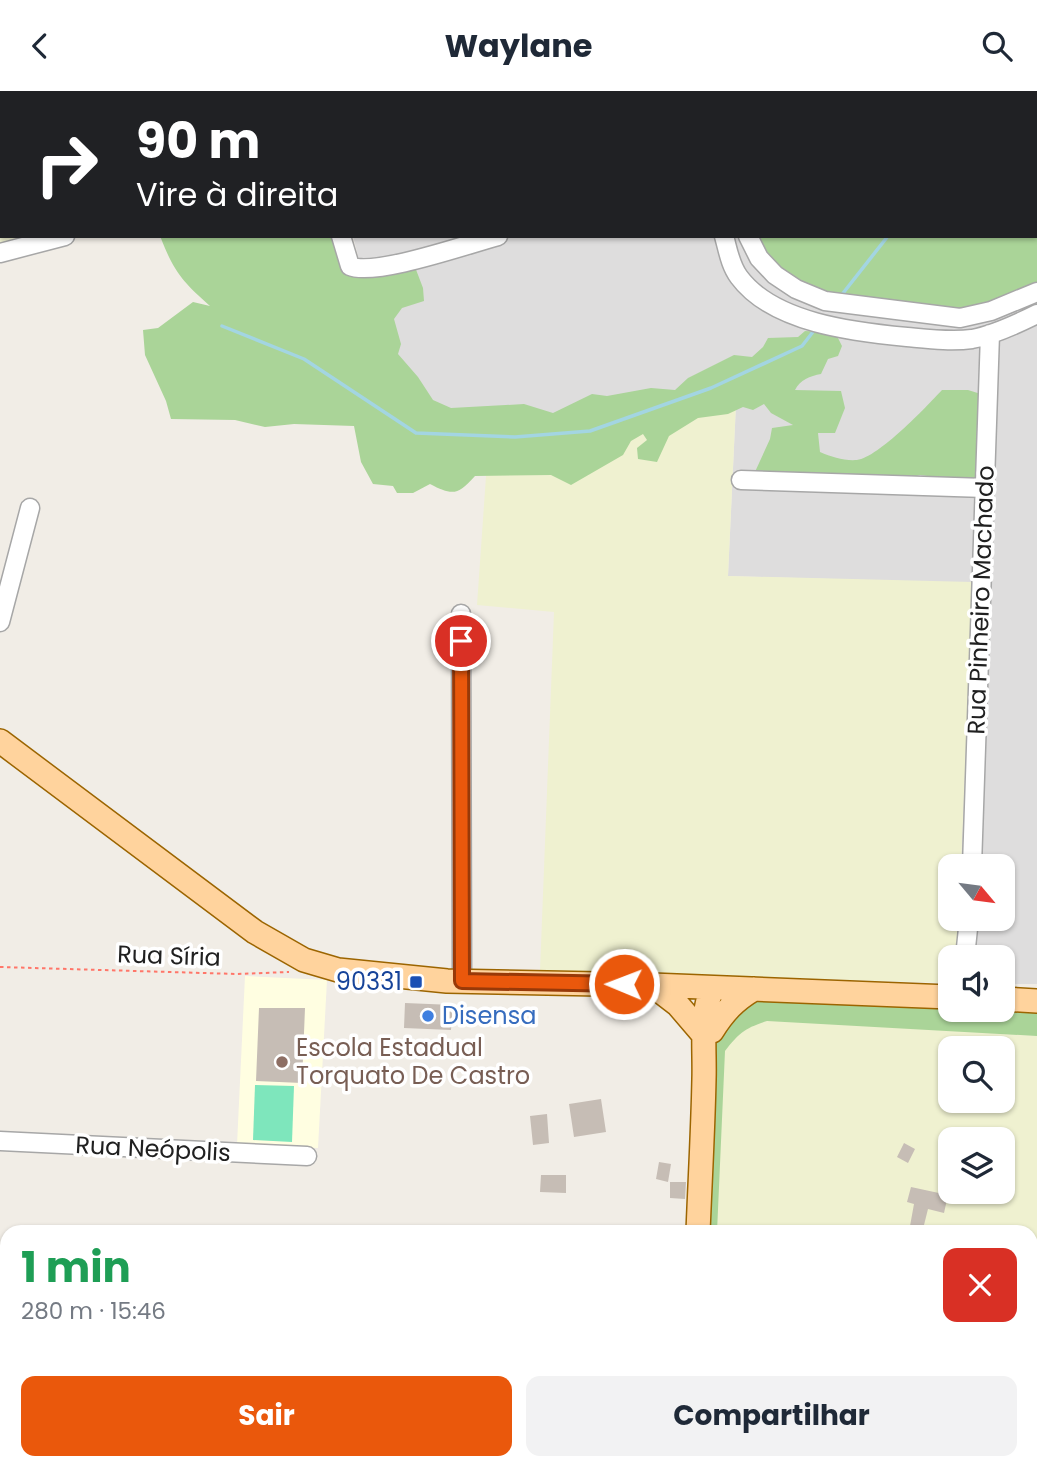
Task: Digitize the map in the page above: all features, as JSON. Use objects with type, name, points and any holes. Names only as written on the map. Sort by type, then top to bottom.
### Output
[{"type":"main road","points":[[0,741],[255,932],[304,960],[338,970],[423,980],[652,985],[938,997]]},
{"type":"main road","points":[[652,985],[707,1032]]},
{"type":"main road","points":[[698,1225],[707,1032],[705,1005],[712,988]]},
{"type":"main road","points":[[707,1032],[734,1001],[754,989]]},
{"type":"main road","points":[[1015,1000],[1037,1001]]},
{"type":"street","points":[[0,253],[57,238]]},
{"type":"street","points":[[343,245],[350,265],[363,269],[490,238]]},
{"type":"street","points":[[725,238],[732,265],[750,290],[781,308],[818,324],[929,339],[959,340],[990,334],[1037,314]]},
{"type":"street","points":[[749,238],[759,258],[775,275],[796,289],[836,302],[960,318],[991,311],[1037,292]]},
{"type":"street","name":"Rua Pinheiro Machado","points":[[972,854],[990,334]]},
{"type":"street","points":[[741,480],[985,488]]},
{"type":"street","points":[[0,622],[30,507]]},
{"type":"street","points":[[461,614],[462,981]]},
{"type":"street","name":"Rua Neópolis","points":[[0,1141],[307,1156]]},
{"type":"path","name":"Rua Síria","points":[[0,967],[237,974],[300,972]]},
{"type":"shaded area","points":[[0,238],[25,238],[0,245]]},
{"type":"shaded area","points":[[354,238],[1037,238],[1037,984],[1015,984],[1015,945],[958,945],[958,931],[1015,931],[1015,854],[962,854],[973,583],[728,576],[736,404],[410,476]]},
{"type":"shaded area","points":[[736,403],[728,576],[973,582],[962,854],[938,854],[938,931],[958,931],[958,945],[938,945],[938,983],[540,971],[554,612],[477,605],[487,462]]},
{"type":"shaded area","name":"Escola Estadual Torquato De Castro","points":[[245,976],[327,980],[318,1148],[237,1145]]},
{"type":"shaded area","points":[[938,1011],[938,1022],[1015,1022],[1015,1011],[1037,1011],[1037,1225],[707,1225],[724,1023]]},
{"type":"green space","points":[[161,238],[347,238],[355,274],[415,267],[423,288],[424,301],[402,308],[394,319],[401,344],[398,354],[433,400],[451,408],[524,404],[553,413],[592,394],[607,396],[651,388],[675,390],[688,378],[734,355],[752,357],[768,338],[798,337],[805,331],[825,332],[837,336],[842,346],[838,356],[828,359],[821,374],[806,379],[795,390],[841,391],[845,408],[835,433],[818,433],[820,452],[847,460],[866,457],[902,430],[942,390],[968,390],[984,395],[979,483],[920,475],[904,480],[754,474],[770,439],[772,428],[793,425],[771,413],[764,404],[753,410],[743,407],[728,414],[698,418],[669,436],[657,462],[638,459],[637,448],[647,440],[643,434],[631,441],[623,455],[571,485],[551,475],[475,476],[455,492],[430,484],[413,493],[397,493],[393,486],[373,484],[361,462],[354,426],[294,424],[265,427],[235,420],[171,419],[166,401],[145,355],[143,330],[158,328],[193,302],[210,306],[192,290],[170,259]]},
{"type":"green space","points":[[757,238],[1037,238],[1037,285],[1005,299],[954,312],[815,292],[777,270]]},
{"type":"green space","points":[[763,1000],[938,1007],[938,1022],[1015,1022],[1015,1011],[1037,1011],[1037,1036],[767,1021],[748,1029],[725,1051],[717,1225],[706,1225],[714,1045],[718,1032],[750,1002]]},
{"type":"green space","points":[[255,1085],[294,1086],[292,1142],[253,1140]]},
{"type":"building","name":"Disensa","points":[[405,1003],[453,1005],[451,1030],[404,1028]]},
{"type":"building","points":[[259,1008],[305,1008],[302,1083],[256,1081]]},
{"type":"building","points":[[601,1099],[606,1132],[574,1137],[569,1104]]},
{"type":"building","points":[[547,1114],[549,1143],[533,1145],[530,1116]]},
{"type":"building","points":[[904,1143],[915,1149],[908,1163],[897,1157]]},
{"type":"building","points":[[659,1162],[671,1164],[668,1182],[656,1179]]},
{"type":"building","points":[[541,1175],[566,1175],[566,1193],[540,1192]]},
{"type":"building","points":[[670,1182],[686,1182],[685,1199],[670,1198]]},
{"type":"building","points":[[911,1187],[938,1193],[938,1204],[946,1204],[944,1213],[928,1209],[924,1225],[910,1225],[914,1204],[907,1202]]},
{"type":"waterway","points":[[840,297],[886,238]]},
{"type":"waterway","points":[[222,326],[304,359],[416,433],[515,437],[590,431],[711,388],[802,346],[816,328]]},
{"type":"place","name":"90331","points":[[416,982]]},
{"type":"place","name":"Disensa","points":[[428,1016]]},
{"type":"place","name":"Escola Estadual Torquato De Castro","points":[[282,1062]]},
{"type":"route","points":[[461,641],[462,981],[624,984]]}]
